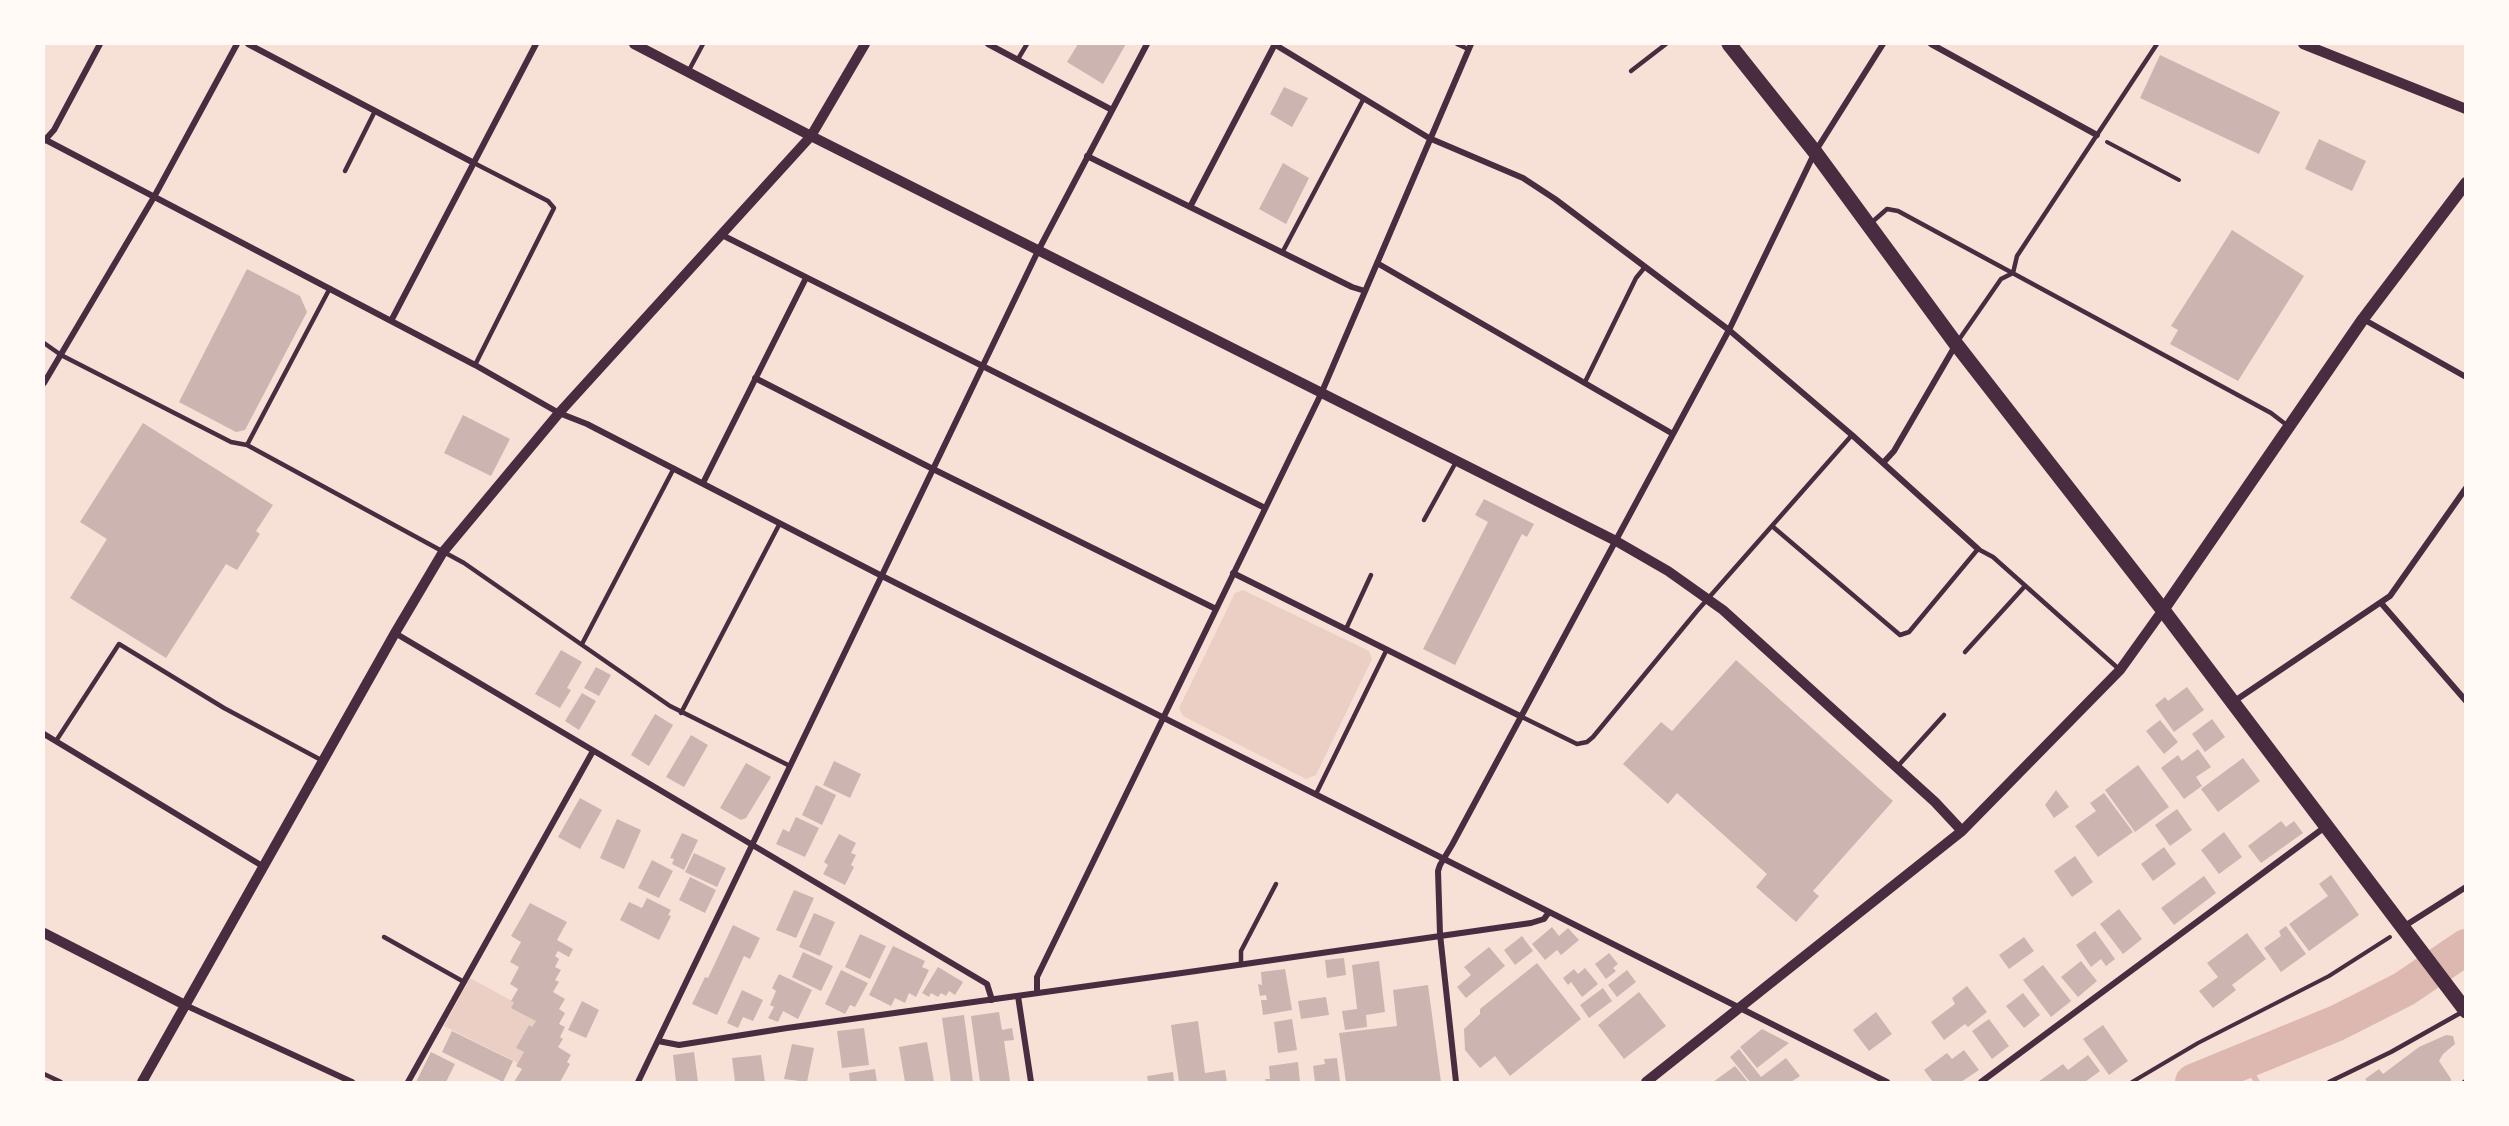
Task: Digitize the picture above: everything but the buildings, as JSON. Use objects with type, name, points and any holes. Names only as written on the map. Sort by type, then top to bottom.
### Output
[{"type":"main road","points":[[1729,44],[1815,152],[1956,344],[2163,610],[2464,1010]]},
{"type":"main road","points":[[2163,610],[2363,320],[2466,183]]},
{"type":"street","points":[[100,44],[54,130],[44,140],[330,288],[475,365],[559,413],[587,424],[882,576],[1887,1083]]},
{"type":"street","points":[[44,383],[154,197],[237,44]]},
{"type":"street","points":[[248,44],[474,162]]},
{"type":"street","points":[[391,321],[536,44]]},
{"type":"street","points":[[634,44],[811,136],[1616,542],[1668,571],[1708,598],[1897,767],[1949,815],[1962,831]]},
{"type":"street","points":[[142,1083],[395,633],[443,552],[559,413],[811,136],[866,44]]},
{"type":"street","points":[[988,44],[1112,110]]},
{"type":"street","points":[[638,1083],[1038,251],[1147,44]]},
{"type":"street","points":[[1190,207],[1274,44],[1429,138],[1523,178],[1538,187],[1729,330],[1852,435],[1978,549]]},
{"type":"street","points":[[1456,1083],[1440,934],[1438,872],[1443,858],[1729,330],[1815,152],[1883,44]]},
{"type":"street","points":[[1931,44],[2097,135]]},
{"type":"street","points":[[2303,44],[2466,109]]},
{"type":"street","points":[[1037,993],[1037,977],[1321,394],[1470,46]]},
{"type":"street","points":[[1088,156],[1282,253],[1365,291]]},
{"type":"street","points":[[723,235],[1265,508]]},
{"type":"street","points":[[1377,262],[1673,434]]},
{"type":"street","points":[[703,483],[806,278]]},
{"type":"street","points":[[2363,320],[2466,377]]},
{"type":"street","points":[[1883,463],[1894,451],[1956,344]]},
{"type":"street","points":[[755,378],[933,470],[1216,609]]},
{"type":"street","points":[[2233,702],[2381,603],[2399,586],[2466,488]]},
{"type":"street","points":[[1233,573],[1520,716]]},
{"type":"street","points":[[2381,603],[2466,701]]},
{"type":"street","points":[[1646,1083],[1962,831],[2120,669],[2163,610]]},
{"type":"street","points":[[395,633],[987,984],[992,1000]]},
{"type":"street","points":[[44,734],[264,867]]},
{"type":"street","points":[[408,1083],[593,751]]},
{"type":"street","points":[[1981,1083],[2325,827]]},
{"type":"street","points":[[2406,933],[2466,887]]},
{"type":"street","points":[[658,1041],[679,1045],[1241,965],[1539,921],[1549,912]]},
{"type":"street","points":[[44,933],[185,1005],[352,1083]]},
{"type":"street","points":[[1018,996],[1031,1083]]},
{"type":"lane","points":[[688,72],[704,44]]},
{"type":"lane","points":[[1018,59],[1027,44]]},
{"type":"lane","points":[[1457,44],[1470,46]]},
{"type":"lane","points":[[1631,72],[1666,44]]},
{"type":"lane","points":[[2013,273],[2017,256],[2157,44]]},
{"type":"lane","points":[[1282,253],[1364,98]]},
{"type":"lane","points":[[345,171],[375,111]]},
{"type":"lane","points":[[474,162],[548,201],[554,208],[475,365]]},
{"type":"lane","points":[[1869,225],[1887,209],[1898,211],[2278,417],[2288,426]]},
{"type":"lane","points":[[1585,382],[1636,278],[1645,267]]},
{"type":"lane","points":[[1956,344],[2001,279],[2013,273]]},
{"type":"lane","points":[[247,445],[330,288]]},
{"type":"lane","points":[[44,343],[61,355],[231,442],[247,445],[464,562],[681,713],[790,766]]},
{"type":"lane","points":[[1520,716],[1577,744],[1587,742],[1593,737],[1708,598],[1852,435]]},
{"type":"lane","points":[[1424,520],[1456,461]]},
{"type":"lane","points":[[582,644],[674,468]]},
{"type":"lane","points":[[681,713],[780,523]]},
{"type":"lane","points":[[1772,526],[1900,635],[1908,632],[1978,549],[1992,557],[2120,669]]},
{"type":"lane","points":[[1346,629],[1371,575]]},
{"type":"lane","points":[[1965,652],[2025,586]]},
{"type":"lane","points":[[56,741],[118,644],[224,708],[323,761]]},
{"type":"lane","points":[[1316,794],[1387,649]]},
{"type":"lane","points":[[1897,767],[1944,715]]},
{"type":"lane","points":[[1241,965],[1241,951],[1276,884]]},
{"type":"lane","points":[[384,937],[464,982]]},
{"type":"lane","points":[[2329,1083],[2464,1010]]},
{"type":"lane","points":[[44,1074],[61,1083]]},
{"type":"path","points":[[2097,135],[2179,180]]},
{"type":"path","points":[[2132,1083],[2198,1043],[2330,976],[2406,933]]},
{"type":"shaded area","points":[[1243,590],[1369,651],[1372,659],[1316,775],[1306,779],[1183,716],[1179,708],[1235,593]]},
{"type":"shaded area","points":[[470,978],[514,1002],[536,1021],[532,1027],[529,1025],[516,1048],[524,1052],[518,1063],[444,1026]]},
{"type":"waterway","points":[[2193,1082],[2337,1023],[2404,989],[2466,947]]},
{"type":"waterway","points":[[2245,1062],[2257,1082]]}]
